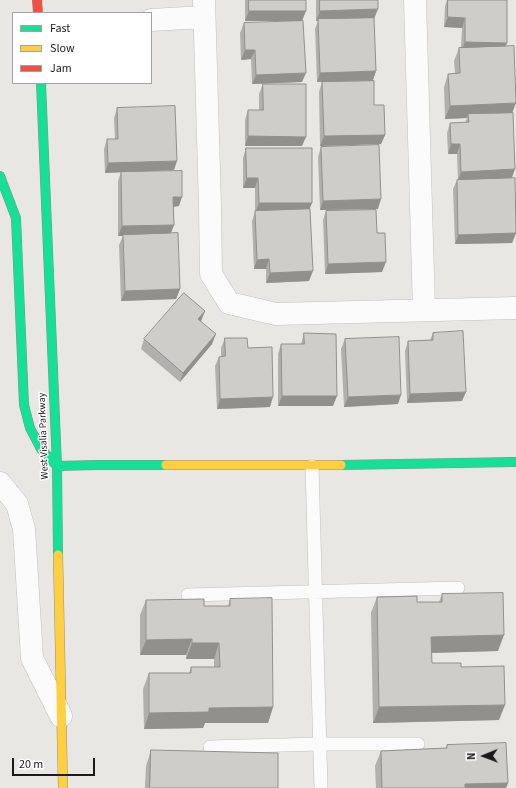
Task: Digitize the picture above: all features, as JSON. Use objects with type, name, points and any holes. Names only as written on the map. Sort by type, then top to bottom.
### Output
[{"type":"street","points":[[38,0],[38,12]]},
{"type":"street","points":[[415,0],[424,310]]},
{"type":"street","points":[[152,20],[204,9],[211,274],[229,303],[276,314],[516,308],[516,323]]},
{"type":"street","name":"West Visalia Parkway","points":[[41,84],[57,466],[63,788]]},
{"type":"street","points":[[0,176],[16,218],[24,405],[30,428],[42,449],[57,466],[312,466],[516,462]]},
{"type":"street","points":[[0,483],[17,504],[24,529],[32,658],[61,716]]},
{"type":"lane","points":[[312,466],[321,788]]},
{"type":"lane","points":[[188,595],[315,593],[458,588]]},
{"type":"lane","points":[[210,747],[320,744],[418,744]]},
{"type":"building","points":[[249,0],[306,0],[306,11],[249,11]]},
{"type":"building","points":[[320,0],[378,0],[378,9],[320,11]]},
{"type":"building","points":[[448,0],[507,0],[507,43],[465,42],[465,18],[448,17]]},
{"type":"building","points":[[374,18],[376,71],[320,73],[318,19]]},
{"type":"building","points":[[303,21],[306,73],[256,75],[255,50],[245,50],[244,23]]},
{"type":"building","points":[[514,46],[516,103],[450,106],[448,74],[460,73],[459,48]]},
{"type":"building","points":[[374,81],[374,105],[384,105],[385,135],[324,136],[322,82]]},
{"type":"building","points":[[263,84],[306,84],[306,137],[248,136],[248,110],[263,110]]},
{"type":"building","points":[[175,106],[177,161],[108,163],[107,139],[118,139],[117,108]]},
{"type":"building","points":[[513,113],[515,169],[461,172],[460,144],[451,144],[450,123],[469,122],[468,114]]},
{"type":"building","points":[[379,145],[381,199],[323,201],[321,147]]},
{"type":"building","points":[[246,148],[312,148],[312,203],[259,203],[258,178],[247,178]]},
{"type":"building","points":[[182,171],[182,197],[173,197],[174,225],[122,226],[121,172]]},
{"type":"building","points":[[515,178],[516,233],[458,235],[457,180]]},
{"type":"building","points":[[310,209],[313,271],[270,273],[269,259],[257,260],[255,211]]},
{"type":"building","points":[[376,210],[377,233],[385,233],[386,262],[328,264],[326,211]]},
{"type":"building","points":[[178,233],[180,289],[125,291],[123,235]]},
{"type":"building","points":[[184,293],[205,311],[198,319],[216,334],[183,373],[144,339]]},
{"type":"building","points":[[463,331],[466,392],[410,394],[408,341],[433,340],[433,333]]},
{"type":"building","points":[[304,333],[336,334],[337,396],[282,396],[281,344],[304,344]]},
{"type":"building","points":[[399,337],[401,395],[348,397],[345,339]]},
{"type":"building","points":[[225,338],[247,338],[248,348],[272,347],[273,397],[220,399],[219,357],[225,356]]},
{"type":"building","points":[[503,593],[504,635],[431,637],[432,663],[461,663],[461,667],[504,666],[505,705],[379,707],[377,597],[417,596],[417,602],[442,602],[442,594]]},
{"type":"building","points":[[272,598],[273,707],[209,708],[209,712],[149,713],[149,673],[191,673],[191,667],[220,667],[219,643],[192,643],[192,639],[146,640],[146,600],[204,599],[204,606],[230,606],[230,599]]},
{"type":"building","points":[[506,743],[508,783],[465,784],[465,788],[382,788],[381,751],[447,748],[447,745]]},
{"type":"building","points":[[151,750],[278,753],[278,788],[150,788]]},
{"type":"traffic: fast","points":[[41,84],[57,466],[58,555]]},
{"type":"traffic: fast","points":[[0,176],[16,218],[24,405],[30,428],[41,449],[57,466],[166,465]]},
{"type":"traffic: fast","points":[[341,465],[516,462]]},
{"type":"traffic: slow","points":[[166,465],[341,465]]},
{"type":"traffic: slow","points":[[58,555],[63,788]]},
{"type":"traffic: jam","points":[[37,0],[38,12]]}]
